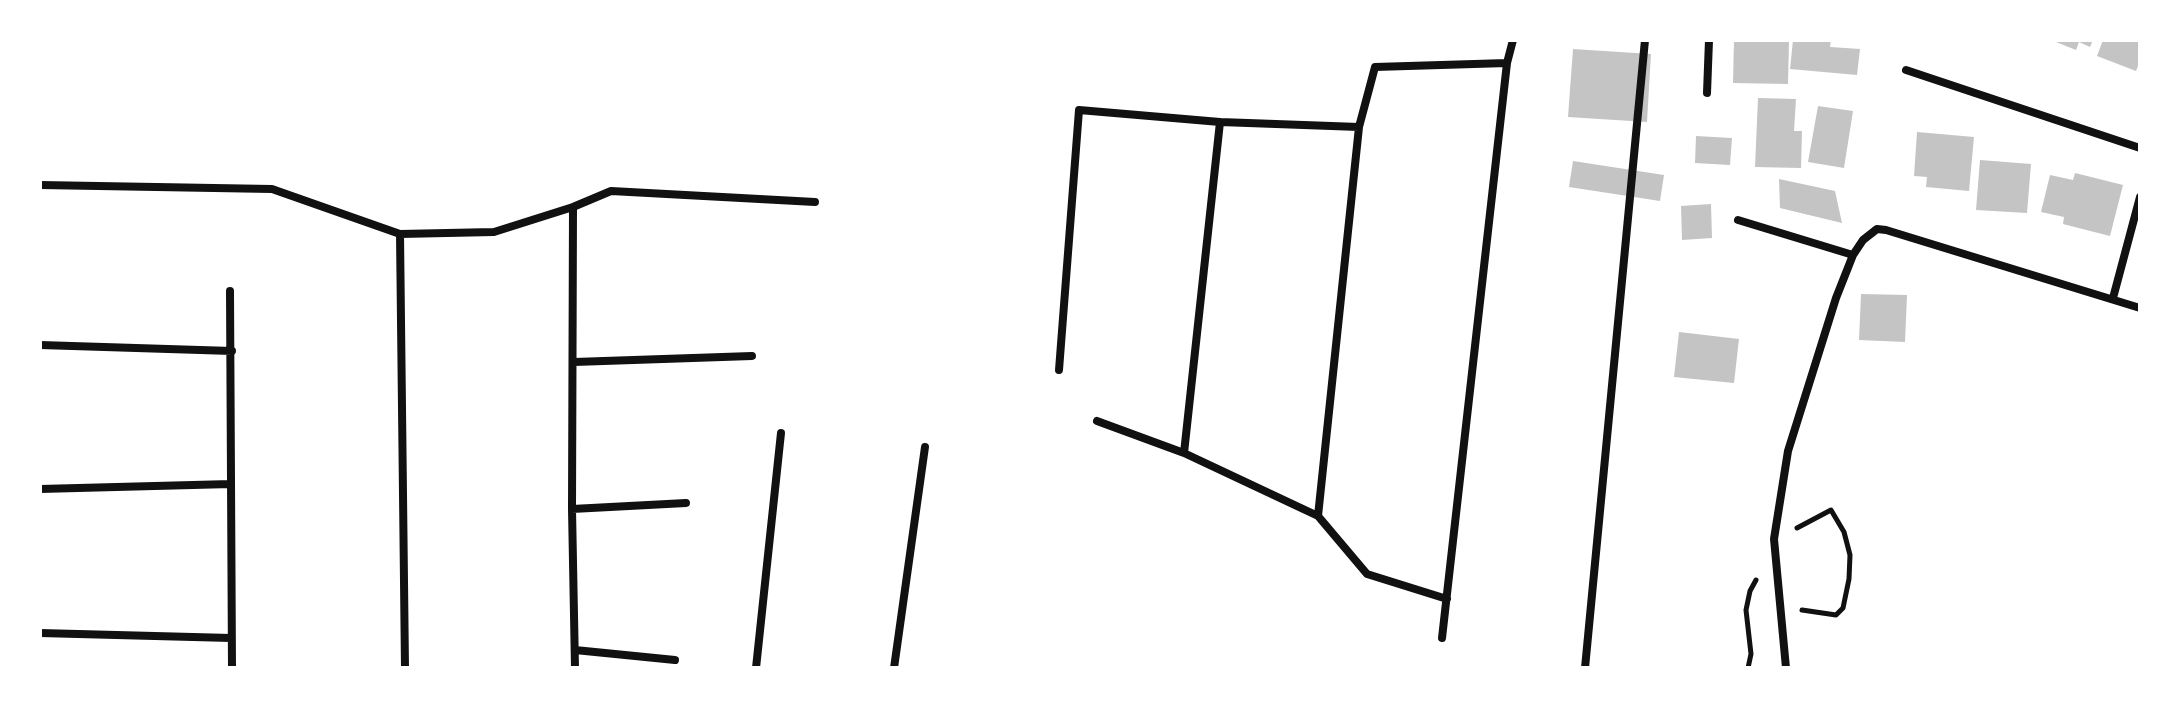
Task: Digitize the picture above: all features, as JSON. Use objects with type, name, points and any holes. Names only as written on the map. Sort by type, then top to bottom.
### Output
[{"type":"street","points":[[1442,638],[1507,63],[1513,40]]},
{"type":"street","points":[[1585,668],[1645,40]]},
{"type":"street","points":[[1707,93],[1709,40]]},
{"type":"street","points":[[1318,516],[1359,127],[1375,67],[1507,63]]},
{"type":"street","points":[[1906,70],[2140,148]]},
{"type":"street","points":[[1059,370],[1079,110],[1220,122],[1359,127]]},
{"type":"street","points":[[1184,453],[1220,122]]},
{"type":"street","points":[[40,185],[272,189],[400,234],[494,232],[573,207],[611,191],[815,202]]},
{"type":"street","points":[[2113,298],[2140,197]]},
{"type":"street","points":[[573,207],[575,668]]},
{"type":"street","points":[[1738,220],[1853,255]]},
{"type":"street","points":[[1786,668],[1774,539],[1788,451],[1836,298],[1853,255],[1870,233],[1877,229],[1886,230],[2140,308]]},
{"type":"street","points":[[400,234],[405,668]]},
{"type":"street","points":[[230,291],[232,668]]},
{"type":"street","points":[[40,345],[232,351]]},
{"type":"street","points":[[574,362],[752,356]]},
{"type":"street","points":[[1097,421],[1184,453],[1318,516],[1367,574],[1447,599]]},
{"type":"street","points":[[756,668],[781,433]]},
{"type":"street","points":[[894,668],[925,447]]},
{"type":"street","points":[[40,489],[231,484]]},
{"type":"street","points":[[572,509],[686,503]]},
{"type":"street","points":[[40,633],[231,638]]},
{"type":"street","points":[[575,650],[675,660]]},
{"type":"path","points":[[1781,607],[1836,615],[1843,608],[1850,555],[1844,532],[1831,510]]},
{"type":"building","points":[[1734,40],[1789,40],[1788,84],[1733,83]]},
{"type":"building","points":[[1793,40],[1831,40],[1830,47],[1860,49],[1857,75],[1790,69]]},
{"type":"building","points":[[2051,40],[2093,40],[2090,47],[2079,42],[2076,50]]},
{"type":"building","points":[[2103,40],[2140,40],[2140,61],[2136,71],[2097,56]]},
{"type":"building","points":[[1573,49],[1651,54],[1647,122],[1568,117]]},
{"type":"building","points":[[1758,98],[1796,99],[1794,131],[1802,131],[1801,168],[1755,167]]},
{"type":"building","points":[[1818,106],[1853,111],[1844,168],[1808,162]]},
{"type":"building","points":[[1917,132],[1974,137],[1969,191],[1926,187],[1927,177],[1914,176]]},
{"type":"building","points":[[1696,136],[1732,138],[1730,165],[1695,163]]},
{"type":"building","points":[[1980,160],[2031,164],[2027,213],[1976,210]]},
{"type":"building","points":[[1573,161],[1664,175],[1660,201],[1569,187]]},
{"type":"building","points":[[2075,173],[2123,185],[2110,236],[2063,224],[2064,217],[2041,212],[2050,175],[2073,180]]},
{"type":"building","points":[[1779,179],[1835,191],[1842,223],[1780,208]]},
{"type":"building","points":[[1711,204],[1712,238],[1682,240],[1681,206]]},
{"type":"building","points":[[1861,294],[1907,295],[1905,342],[1859,340]]},
{"type":"building","points":[[1679,332],[1739,339],[1734,383],[1674,377]]}]
